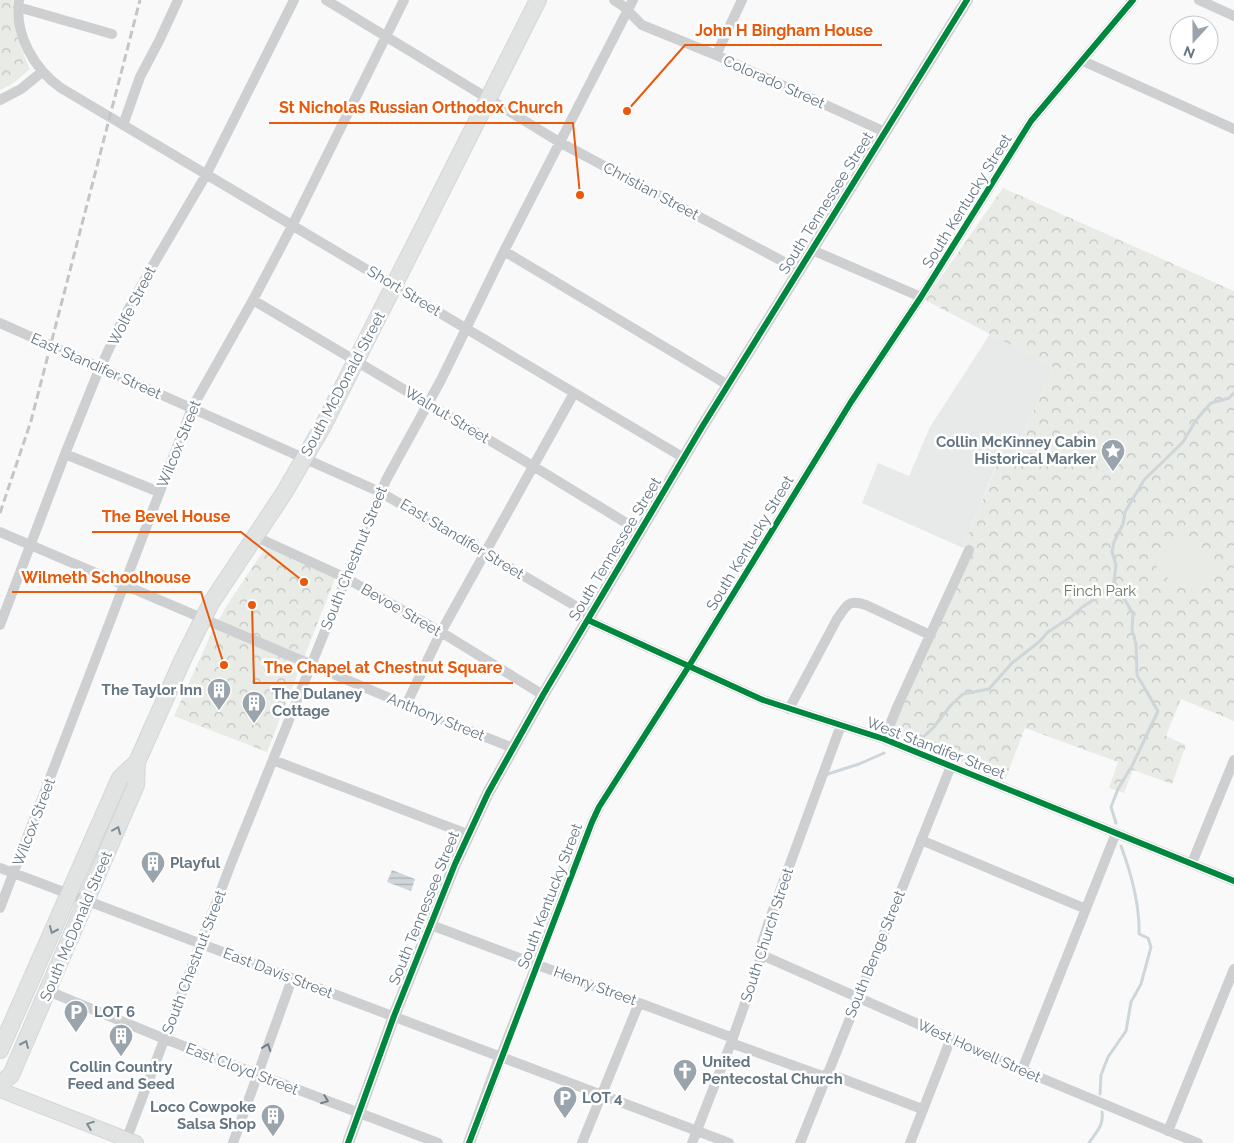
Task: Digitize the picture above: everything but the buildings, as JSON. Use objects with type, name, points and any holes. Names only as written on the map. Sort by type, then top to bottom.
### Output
[{"type":"main road","name":"South McDonald Street","points":[[0,1050],[120,778],[136,762],[183,659],[224,582],[284,493],[327,419],[538,0]]},
{"type":"main road","name":"South McDonald Street","points":[[0,1084],[11,1075],[136,785],[136,762]]},
{"type":"main road","points":[[0,1090],[129,1142]]},
{"type":"street","points":[[123,125],[140,77],[178,0]]},
{"type":"street","name":"Wolfe Street","points":[[0,625],[65,454],[121,323],[148,272],[206,175],[294,0]]},
{"type":"street","name":"Christian Street","points":[[326,0],[561,143],[799,270]]},
{"type":"street","name":"Wilcox Street","points":[[0,908],[192,408],[292,226],[404,0]]},
{"type":"street","name":"Colorado Street","points":[[614,0],[642,25],[716,55],[885,132]]},
{"type":"street","name":"South Chestnut Street","points":[[129,1142],[165,1039],[232,861],[380,492],[428,405],[504,251],[633,0]]},
{"type":"street","points":[[716,55],[742,0]]},
{"type":"street","name":"South Tennessee Street","points":[[348,1143],[394,1016],[468,834],[513,748],[542,695],[728,385],[967,0]]},
{"type":"street","name":"South Kentucky Street","points":[[469,1143],[536,964],[599,807],[690,666],[851,402],[921,297],[1031,121],[1133,0]]},
{"type":"street","points":[[1199,0],[1234,16]]},
{"type":"street","points":[[18,4],[112,34]]},
{"type":"street","name":"Short Street","points":[[18,4],[20,24],[33,60],[42,72],[66,91],[684,458]]},
{"type":"street","points":[[1083,61],[1234,129]]},
{"type":"street","points":[[0,100],[14,93],[42,72]]},
{"type":"street","points":[[812,250],[921,297]]},
{"type":"street","points":[[504,251],[728,385]]},
{"type":"street","name":"Walnut Street","points":[[253,300],[641,532]]},
{"type":"street","name":"East Standifer Street","points":[[0,323],[305,457],[380,492],[579,608],[588,620]]},
{"type":"street","points":[[406,705],[441,632],[574,393]]},
{"type":"street","points":[[65,454],[159,492]]},
{"type":"street","name":"Anthony Street","points":[[0,532],[406,705],[513,748]]},
{"type":"street","name":"Bevoe Street","points":[[254,536],[346,578],[441,632],[542,695]]},
{"type":"street","points":[[884,739],[969,550]]},
{"type":"street","points":[[789,709],[837,618],[851,602],[866,605],[930,635]]},
{"type":"street","name":"West Standifer Street","points":[[588,620],[763,700],[884,739],[1234,880]]},
{"type":"street","name":"South Church Street","points":[[692,1143],[732,1041],[762,955],[762,943],[769,921],[841,725]]},
{"type":"street","points":[[273,760],[468,834]]},
{"type":"street","points":[[1192,863],[1234,760]]},
{"type":"street","name":"South Benge Street","points":[[800,1143],[951,766]]},
{"type":"street","points":[[1022,1070],[1116,833]]},
{"type":"street","points":[[921,840],[1086,908]]},
{"type":"street","name":"East Davis Street","points":[[0,868],[86,902],[394,1016],[600,1096],[729,1143]]},
{"type":"street","name":"Henry Street","points":[[431,925],[703,1027],[732,1041]]},
{"type":"street","name":"West Howell Street","points":[[762,955],[1022,1070],[1198,1143]]},
{"type":"street","points":[[1168,1131],[1234,969]]},
{"type":"street","points":[[234,1143],[292,979]]},
{"type":"street","name":"East Cloyd Street","points":[[48,991],[257,1075],[438,1143]]},
{"type":"street","points":[[582,1143],[639,1003]]},
{"type":"street","points":[[910,1143],[951,1038]]},
{"type":"street","points":[[732,1041],[922,1109]]},
{"type":"shaded area","points":[[990,334],[1053,367],[1010,464],[998,461],[963,548],[862,503],[878,463],[909,476],[930,427]]},
{"type":"shaded area","points":[[392,870],[415,879],[411,891],[387,882]]},
{"type":"green space","points":[[0,0],[13,0],[15,27],[30,69],[12,84],[0,90]]},
{"type":"green space","name":"Finch Park","points":[[1003,188],[1234,291],[1234,721],[1181,699],[1166,736],[1186,745],[1172,784],[1133,770],[1124,793],[1109,788],[1118,762],[1025,728],[1005,780],[890,734],[972,551],[963,548],[999,460],[1010,464],[1053,367],[925,300]]},
{"type":"green space","points":[[1182,537],[1213,567],[1190,592],[1176,578],[1172,582],[1155,565]]},
{"type":"green space","points":[[266,547],[336,576],[267,752],[174,716],[212,632],[227,605]]},
{"type":"waterway","points":[[1116,823],[1111,807],[1118,789],[1133,764],[1158,711],[1137,675],[1136,644],[1132,630],[1133,614],[1114,581],[1116,565],[1112,552],[1114,542],[1123,524],[1125,512],[1144,480],[1183,442],[1196,420],[1211,403],[1229,398],[1234,393]]},
{"type":"waterway","points":[[918,742],[963,694],[989,689],[1012,663],[1039,642],[1048,632],[1111,588],[1114,581]]},
{"type":"waterway","points":[[828,774],[859,764],[884,753]]},
{"type":"waterway","points":[[1100,1094],[1101,1075],[1108,1057],[1126,1031],[1131,1002],[1141,984],[1151,947],[1148,938],[1139,934],[1138,911],[1134,889],[1121,846]]},
{"type":"waterway","points":[[1089,1143],[1101,1125],[1102,1112]]},
{"type":"railway","points":[[0,513],[31,421],[140,0]]},
{"type":"cycle path","points":[[348,1143],[394,1016],[455,864],[488,793],[543,695],[702,427],[967,0]]},
{"type":"cycle path","points":[[469,1143],[599,807],[689,666],[851,402],[921,297],[1031,121],[1133,0]]},
{"type":"cycle path","points":[[588,620],[763,700],[884,739],[1234,881]]},
{"type":"place","name":"John H Bingham House","points":[[627,111]]},
{"type":"place","name":"St Nicholas Russian Orthodox Church","points":[[580,195]]},
{"type":"place","name":"Collin McKinney Cabin Historical Marker","points":[[1113,472]]},
{"type":"place","name":"The Bevel House","points":[[304,582]]},
{"type":"place","name":"The Chapel at Chestnut Square","points":[[252,605]]},
{"type":"place","name":"Wilmeth Schoolhouse","points":[[224,665]]},
{"type":"place","name":"The Taylor Inn","points":[[219,711]]},
{"type":"place","name":"The Dulaney Cottage","points":[[254,724]]},
{"type":"place","name":"Playful","points":[[153,884]]},
{"type":"place","name":"LOT 6","points":[[76,1033]]},
{"type":"place","name":"Collin Country Feed and Seed","points":[[121,1057]]},
{"type":"place","name":"United Pentecostal Church","points":[[685,1092]]},
{"type":"place","name":"LOT 4","points":[[565,1119]]},
{"type":"place","name":"Loco Cowpoke Salsa Shop","points":[[273,1137]]}]
